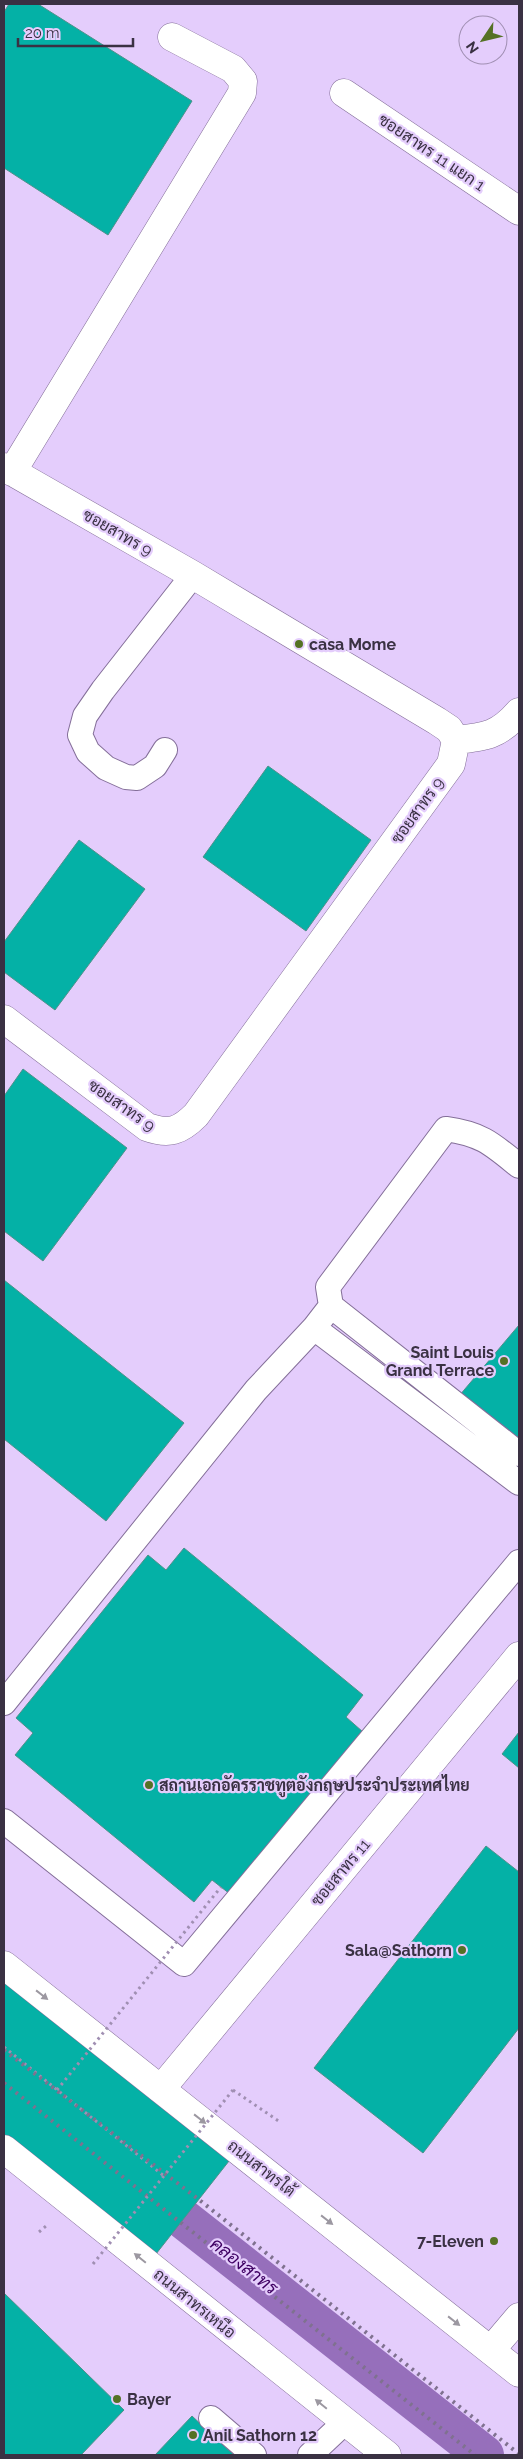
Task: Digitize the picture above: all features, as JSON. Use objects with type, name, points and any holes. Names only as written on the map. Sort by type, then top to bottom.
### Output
[{"type":"street","points":[[8,470],[242,93],[243,81],[232,70],[172,37]]},
{"type":"street","name":"ซอยสาทร 11 แยก 1","points":[[344,93],[519,211]]},
{"type":"street","name":"ซอยสาทร 9","points":[[4,1019],[147,1127],[163,1133],[186,1126],[196,1115],[451,764],[456,740],[449,728],[192,575],[8,470]]},
{"type":"street","points":[[456,740],[483,737],[504,729],[519,712]]},
{"type":"street","name":"ซอยสาทร 11","points":[[162,2089],[519,1656]]},
{"type":"street","name":"ถนนสาทรใต้","points":[[4,1965],[519,2373]]},
{"type":"street","name":"ถนนสาทรเหนือ","points":[[4,2150],[381,2453]]},
{"type":"street","points":[[491,2350],[519,2317]]},
{"type":"lane","points":[[165,750],[155,766],[137,778],[126,777],[106,768],[88,752],[80,735],[85,716],[103,690],[192,575]]},
{"type":"lane","points":[[519,1166],[486,1139],[446,1129],[328,1287],[331,1306],[519,1454]]},
{"type":"lane","points":[[4,1702],[256,1390],[314,1328],[331,1306]]},
{"type":"lane","points":[[314,1328],[519,1483]]},
{"type":"lane","points":[[4,1821],[184,1964],[519,1562]]},
{"type":"lane","points":[[211,2418],[254,2455]]},
{"type":"lane","points":[[310,2455],[344,2423]]},
{"type":"path","points":[[57,2090],[221,1887]]},
{"type":"path","points":[[4,2047],[164,2176]]},
{"type":"path","points":[[93,2264],[233,2090],[280,2122]]},
{"type":"path","points":[[39,2232],[45,2226]]},
{"type":"building","points":[[9,4],[38,4],[192,101],[108,235],[4,168],[4,12]]},
{"type":"building","points":[[268,766],[371,840],[306,931],[203,857]]},
{"type":"building","points":[[79,840],[145,889],[55,1010],[4,972],[4,942]]},
{"type":"building","points":[[23,1069],[127,1148],[43,1261],[4,1231],[4,1096]]},
{"type":"building","points":[[4,1280],[184,1423],[106,1521],[4,1439]]},
{"type":"building","name":"Saint Louis Grand Terrace","points":[[519,1325],[519,1442],[459,1396]]},
{"type":"building","points":[[184,1548],[363,1695],[346,1717],[363,1732],[230,1894],[212,1880],[194,1902],[15,1755],[33,1733],[16,1718],[148,1555],[166,1570]]},
{"type":"building","points":[[519,1732],[519,1768],[502,1754]]},
{"type":"building","name":"Sala@Sathorn","points":[[486,1846],[519,1872],[519,2028],[423,2153],[314,2068]]},
{"type":"building","points":[[4,1962],[240,2147],[145,2268],[4,2158]]},
{"type":"building","points":[[4,2293],[124,2410],[81,2455],[4,2455]]},
{"type":"building","name":"Anil Sathorn 12","points":[[192,2416],[234,2455],[155,2455]]},
{"type":"waterway","name":"คลองสาทร","points":[[140,2185],[484,2455]]},
{"type":"railway","points":[[4,2050],[202,2202],[519,2454]]},
{"type":"railway","points":[[4,2083],[475,2455]]},
{"type":"place","name":"casa Mome","points":[[299,644]]},
{"type":"place","name":"Saint Louis Grand Terrace","points":[[504,1361]]},
{"type":"place","name":"สถานเอกอัครราชทูตอังกฤษประจำประเทศไทย","points":[[149,1785]]},
{"type":"place","name":"Sala@Sathorn","points":[[462,1950]]},
{"type":"place","name":"7-Eleven","points":[[494,2241]]},
{"type":"place","name":"Bayer","points":[[117,2399]]},
{"type":"place","name":"Anil Sathorn 12","points":[[193,2435]]}]
